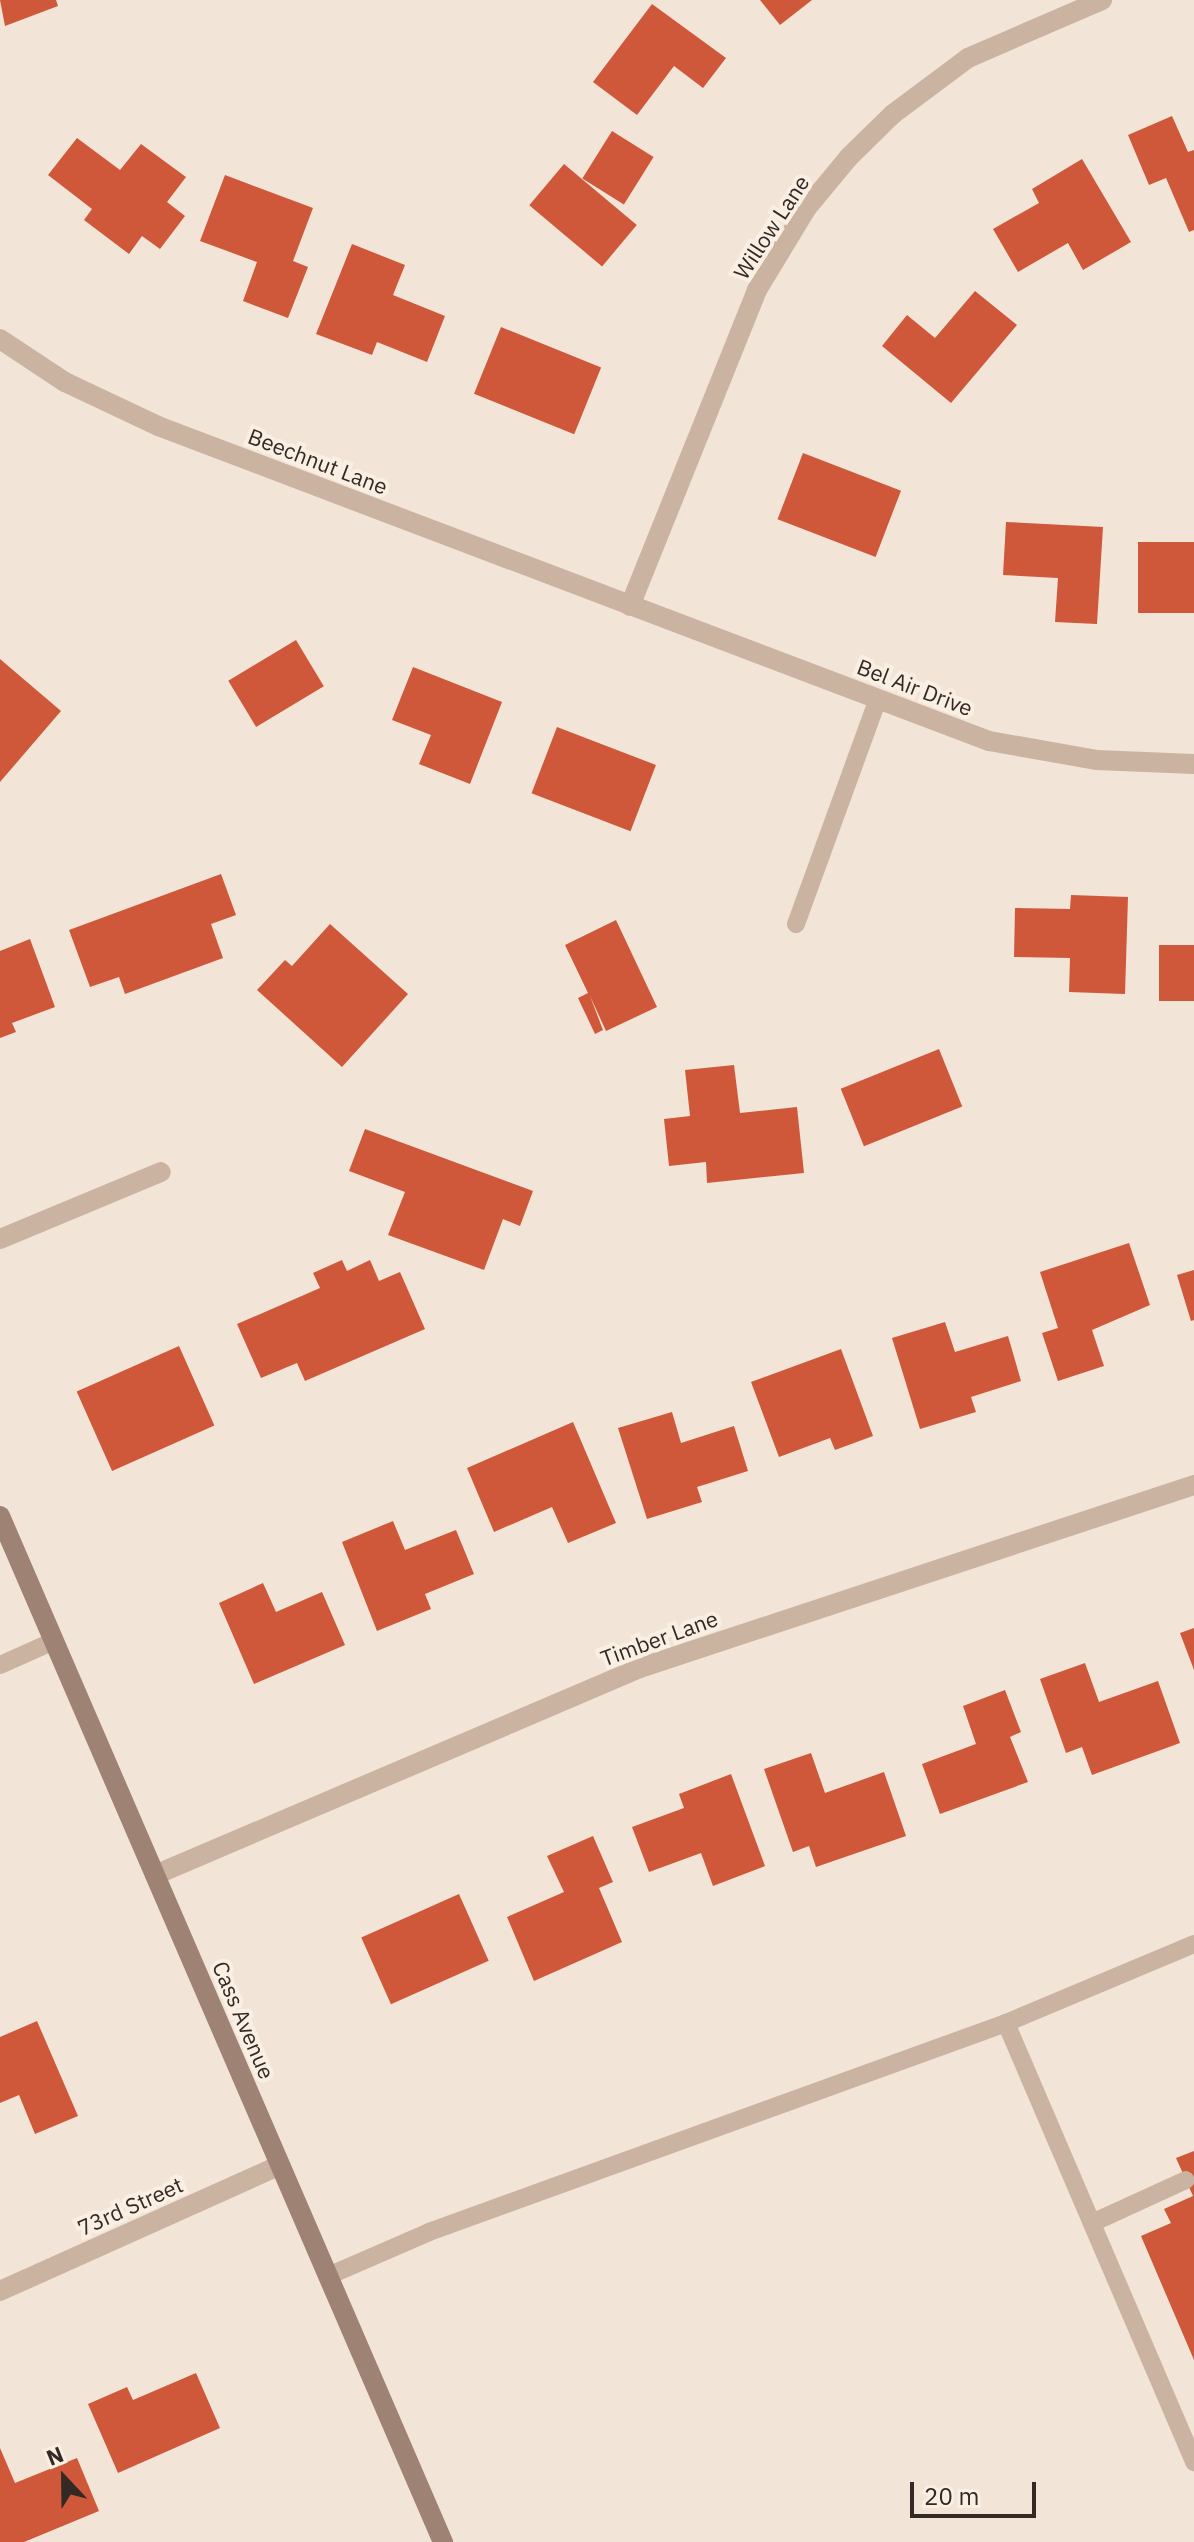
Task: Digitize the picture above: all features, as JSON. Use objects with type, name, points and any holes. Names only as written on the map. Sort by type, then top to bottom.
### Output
[{"type":"main road","name":"Cass Avenue","points":[[0,1516],[443,2542]]},
{"type":"street","name":"Willow Lane","points":[[630,606],[757,290],[806,209],[849,157],[893,114],[968,58],[1102,0]]},
{"type":"street","name":"Beechnut Lane","points":[[0,339],[65,382],[158,426],[630,606]]},
{"type":"street","name":"Bel Air Drive","points":[[630,606],[989,741],[1097,760],[1194,764]]},
{"type":"street","points":[[0,1239],[161,1172]]},
{"type":"street","name":"Timber Lane","points":[[155,1875],[640,1668],[1194,1485]]},
{"type":"street","name":"73rd Street","points":[[0,2291],[280,2165]]},
{"type":"lane","points":[[796,924],[878,699]]},
{"type":"lane","points":[[0,1665],[54,1641]]},
{"type":"lane","points":[[328,2276],[429,2232],[1006,2023],[1194,1944]]},
{"type":"lane","points":[[1006,2023],[1194,2462]]},
{"type":"lane","points":[[1092,2223],[1186,2180]]},
{"type":"building","points":[[0,0],[56,0],[58,6],[5,26]]},
{"type":"building","points":[[760,0],[812,0],[780,25]]},
{"type":"building","points":[[652,4],[726,58],[703,88],[674,66],[637,115],[593,82]]},
{"type":"building","points":[[1172,116],[1188,152],[1194,150],[1194,230],[1189,232],[1166,178],[1149,185],[1128,135]]},
{"type":"building","points":[[612,131],[654,157],[624,204],[582,178]]},
{"type":"building","points":[[77,138],[120,170],[141,144],[186,177],[167,202],[185,216],[160,249],[142,236],[129,254],[84,220],[92,209],[48,175]]},
{"type":"building","points":[[1082,159],[1131,242],[1083,270],[1068,243],[1018,272],[993,229],[1039,203],[1032,189]]},
{"type":"building","points":[[564,164],[637,225],[602,266],[529,205]]},
{"type":"building","points":[[225,175],[313,208],[293,261],[308,267],[288,318],[243,301],[257,262],[200,241]]},
{"type":"building","points":[[352,244],[405,265],[393,295],[445,316],[427,362],[377,342],[372,355],[316,334]]},
{"type":"building","points":[[975,291],[1017,325],[951,403],[882,346],[907,315],[935,338]]},
{"type":"building","points":[[501,327],[601,367],[574,434],[474,394]]},
{"type":"building","points":[[803,453],[901,491],[876,557],[778,519]]},
{"type":"building","points":[[1006,522],[1103,527],[1097,624],[1055,622],[1058,578],[1003,575]]},
{"type":"building","points":[[1138,542],[1194,542],[1194,613],[1138,613]]},
{"type":"building","points":[[296,640],[324,686],[256,727],[228,681]]},
{"type":"building","points":[[0,659],[61,711],[0,782]]},
{"type":"building","points":[[413,667],[502,702],[470,784],[419,764],[431,735],[392,720]]},
{"type":"building","points":[[557,727],[656,765],[631,831],[532,793]]},
{"type":"building","points":[[221,874],[236,915],[211,924],[223,958],[125,994],[119,977],[90,987],[69,930]]},
{"type":"building","points":[[1071,895],[1128,897],[1125,994],[1069,992],[1070,958],[1014,957],[1015,908],[1070,909]]},
{"type":"building","points":[[616,920],[657,1007],[606,1031],[590,996],[603,1030],[595,1034],[578,998],[588,993],[565,945]]},
{"type":"building","points":[[330,924],[408,994],[342,1067],[257,990],[285,960],[292,966]]},
{"type":"building","points":[[30,939],[55,1007],[12,1023],[16,1032],[0,1038],[0,951]]},
{"type":"building","points":[[1159,945],[1194,945],[1194,1001],[1159,1001]]},
{"type":"building","points":[[939,1049],[962,1106],[864,1146],[841,1089]]},
{"type":"building","points":[[734,1065],[740,1113],[797,1107],[804,1173],[707,1183],[706,1162],[669,1166],[664,1119],[690,1116],[685,1070]]},
{"type":"building","points":[[365,1129],[533,1191],[520,1226],[503,1219],[484,1270],[388,1235],[405,1192],[349,1171]]},
{"type":"building","points":[[1129,1243],[1150,1305],[1092,1330],[1104,1366],[1058,1381],[1042,1333],[1058,1328],[1040,1272]]},
{"type":"building","points":[[342,1260],[347,1271],[370,1260],[379,1281],[400,1272],[425,1329],[305,1381],[297,1363],[261,1378],[237,1324],[320,1288],[313,1273]]},
{"type":"building","points":[[1194,1270],[1194,1320],[1191,1321],[1177,1275]]},
{"type":"building","points":[[945,1322],[955,1352],[1008,1336],[1021,1381],[971,1397],[976,1412],[920,1429],[892,1338]]},
{"type":"building","points":[[179,1346],[214,1425],[112,1471],[77,1392]]},
{"type":"building","points":[[841,1349],[873,1436],[835,1450],[830,1438],[779,1457],[751,1382]]},
{"type":"building","points":[[672,1412],[681,1443],[734,1426],[748,1471],[697,1487],[702,1502],[647,1519],[618,1428]]},
{"type":"building","points":[[573,1422],[616,1523],[568,1543],[552,1507],[494,1532],[467,1468]]},
{"type":"building","points":[[393,1521],[405,1550],[456,1530],[474,1574],[425,1594],[431,1609],[377,1631],[342,1542]]},
{"type":"building","points":[[263,1583],[276,1612],[322,1592],[345,1645],[254,1684],[219,1603]]},
{"type":"building","points":[[1194,1628],[1194,1670],[1180,1633]]},
{"type":"building","points":[[1085,1663],[1099,1702],[1158,1681],[1180,1743],[1092,1775],[1082,1747],[1066,1753],[1040,1679]]},
{"type":"building","points":[[1005,1690],[1021,1732],[1010,1737],[1028,1782],[940,1814],[922,1764],[976,1744],[963,1706]]},
{"type":"building","points":[[811,1753],[825,1793],[884,1772],[906,1836],[816,1867],[809,1846],[793,1852],[764,1769]]},
{"type":"building","points":[[731,1774],[765,1866],[713,1886],[701,1853],[649,1872],[632,1827],[684,1808],[679,1794]]},
{"type":"building","points":[[593,1836],[613,1882],[599,1888],[622,1942],[534,1981],[507,1917],[564,1892],[547,1856]]},
{"type":"building","points":[[459,1894],[489,1961],[391,2004],[361,1938]]},
{"type":"building","points":[[37,2021],[78,2116],[35,2134],[19,2095],[0,2103],[0,2037]]},
{"type":"building","points":[[1194,2151],[1194,2360],[1141,2236],[1171,2223],[1164,2209],[1193,2196],[1176,2158]]},
{"type":"building","points":[[196,2373],[220,2428],[118,2473],[88,2404],[127,2387],[133,2400]]},
{"type":"building","points":[[0,2448],[15,2483],[77,2458],[99,2511],[24,2542],[0,2542]]}]
